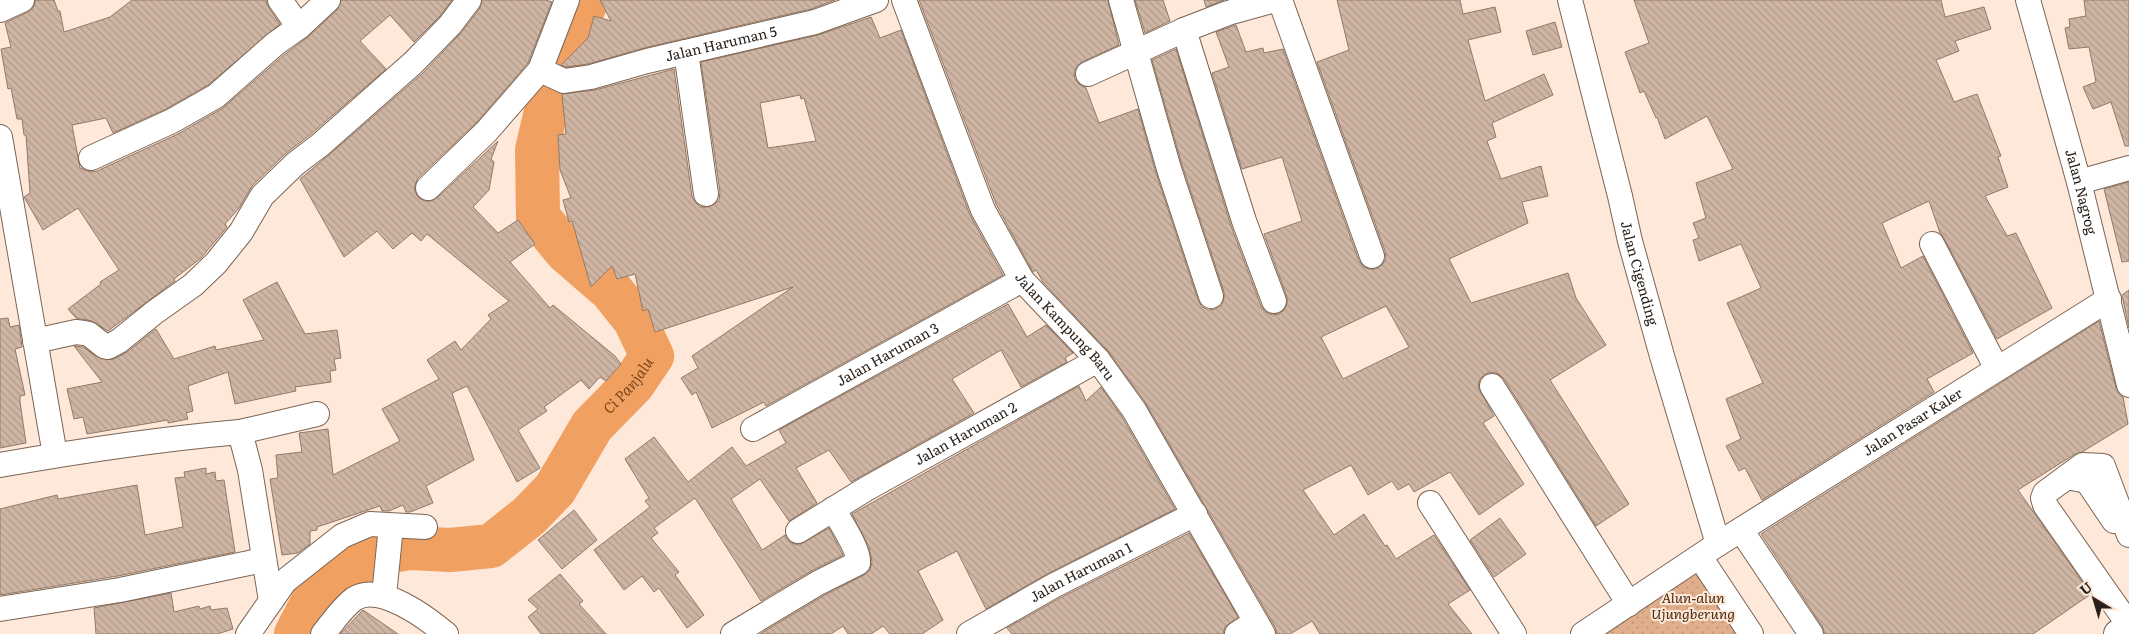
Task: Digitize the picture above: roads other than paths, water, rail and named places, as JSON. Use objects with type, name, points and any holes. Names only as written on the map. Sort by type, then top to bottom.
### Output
[{"type":"highway","points":[[2118,634],[2129,626]]},
{"type":"street","points":[[0,10],[22,0]]},
{"type":"street","points":[[280,0],[299,27]]},
{"type":"street","points":[[90,158],[172,121],[216,96],[274,44],[299,27],[328,0]]},
{"type":"street","points":[[35,341],[76,332],[89,334],[108,347],[119,341],[193,285],[216,263],[242,232],[262,196],[295,164],[320,145],[413,63],[450,26],[469,0]]},
{"type":"street","points":[[428,188],[486,132],[550,75],[567,0]]},
{"type":"street","name":"Jalan Haruman 5","points":[[550,75],[591,77],[686,52],[815,22],[876,0]]},
{"type":"street","name":"Jalan Kampung Baru","points":[[904,0],[983,210],[1022,280],[1098,360],[1134,410],[1195,514],[1252,630]]},
{"type":"street","points":[[1121,0],[1169,169],[1211,296]]},
{"type":"street","points":[[1088,74],[1184,30],[1226,6],[1275,0]]},
{"type":"street","points":[[1280,0],[1372,256]]},
{"type":"street","name":"Jalan Cigending","points":[[1570,0],[1709,550],[1752,634]]},
{"type":"street","name":"Jalan Nagrog","points":[[2028,0],[2079,182],[2129,385]]},
{"type":"street","points":[[1184,30],[1244,221],[1274,301]]},
{"type":"street","points":[[686,52],[706,194]]},
{"type":"street","points":[[0,137],[55,455]]},
{"type":"street","points":[[2079,182],[2129,168]]},
{"type":"street","points":[[1932,244],[1997,369]]},
{"type":"street","name":"Jalan Haruman 3","points":[[754,429],[1022,280]]},
{"type":"street","name":"Jalan Pasar Kaler","points":[[1583,634],[1709,550],[2109,299]]},
{"type":"street","name":"Jalan Haruman 2","points":[[798,531],[866,489],[1098,360]]},
{"type":"street","points":[[1492,386],[1629,604]]},
{"type":"street","points":[[0,465],[55,455],[240,432],[317,414]]},
{"type":"street","points":[[240,432],[250,470],[271,601]]},
{"type":"street","points":[[2129,535],[2103,466],[2083,465],[2045,493],[2042,498],[2129,626]]},
{"type":"street","points":[[2067,477],[2086,482],[2129,542]]},
{"type":"street","points":[[1430,502],[1514,634]]},
{"type":"street","points":[[733,634],[818,583],[858,563],[859,558],[833,509]]},
{"type":"street","name":"Jalan Haruman 1","points":[[969,634],[1053,586],[1195,514]]},
{"type":"street","points":[[248,634],[285,581],[342,536],[370,524],[390,536],[425,527]]},
{"type":"street","points":[[1741,530],[1811,634]]},
{"type":"street","points":[[385,587],[390,536]]},
{"type":"street","points":[[0,609],[120,590],[263,560]]},
{"type":"street","points":[[323,634],[354,598],[372,595],[385,587]]},
{"type":"street","points":[[385,587],[446,634]]},
{"type":"waterway","name":"Ci Panjalu","points":[[296,634],[317,594],[376,553],[411,548],[450,550],[491,546],[529,516],[555,489],[592,426],[633,384],[652,356],[635,320],[611,290],[566,251],[538,217],[537,150],[554,77],[587,0]]},
{"type":"park label","name":"Alun-alun Ujungberung","points":[[1693,606]]}]
